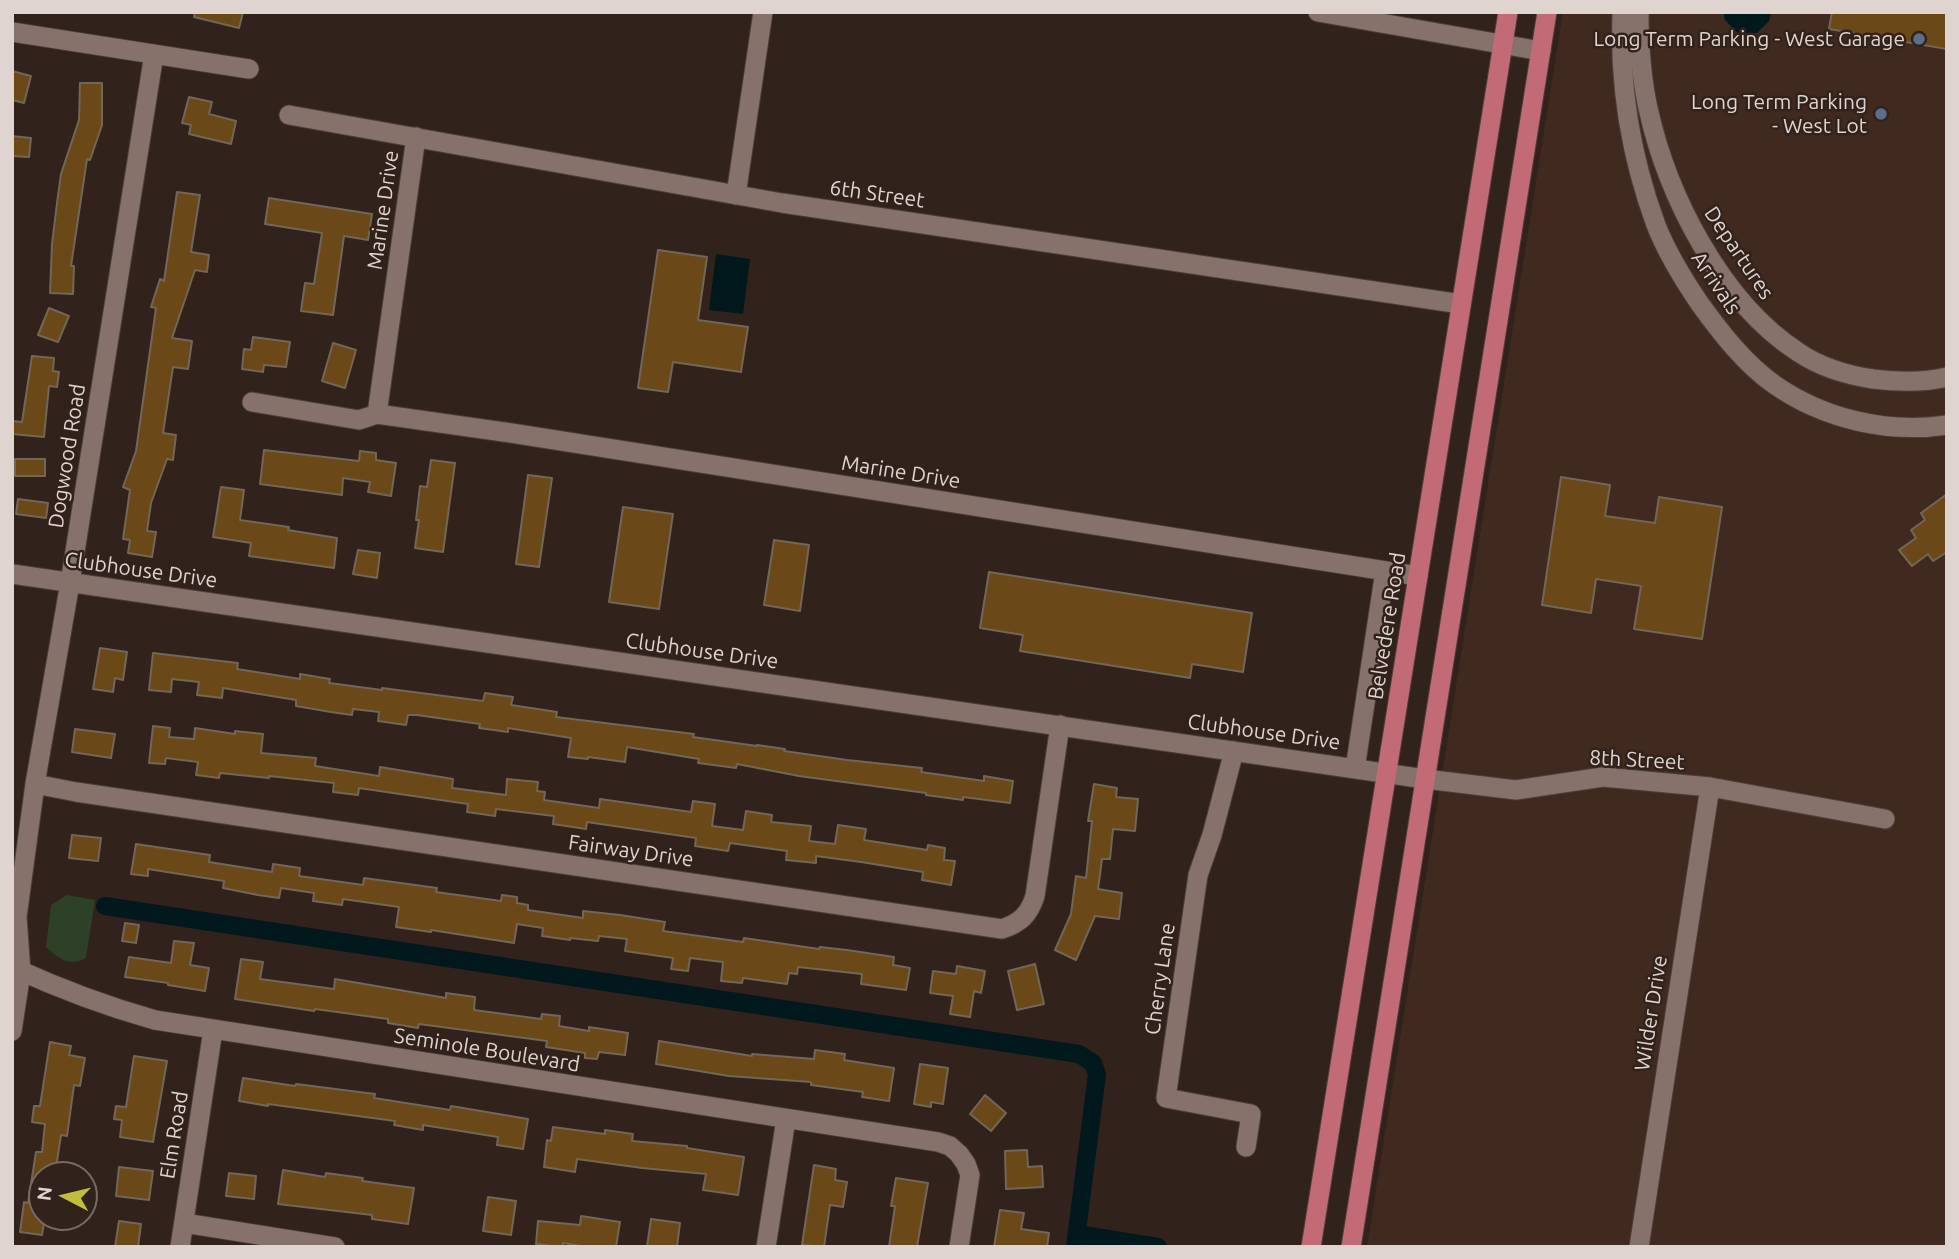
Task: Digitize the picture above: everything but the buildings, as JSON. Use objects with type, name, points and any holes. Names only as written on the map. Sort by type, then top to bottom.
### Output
[{"type":"main road","name":"Belvedere Road","points":[[1311,1247],[1507,12]]},
{"type":"main road","points":[[1351,1247],[1548,12]]},
{"type":"street","points":[[736,195],[763,12]]},
{"type":"street","points":[[1318,12],[1541,51]]},
{"type":"street","name":"Arrivals","points":[[1622,12],[1624,93],[1634,152],[1647,197],[1671,258],[1727,339],[1773,384],[1797,399],[1828,412],[1884,425],[1915,428],[1947,425]]},
{"type":"street","name":"Departures","points":[[1639,12],[1642,76],[1647,106],[1663,161],[1686,217],[1735,293],[1755,317],[1800,354],[1846,373],[1914,382],[1947,377]]},
{"type":"street","points":[[12,32],[248,69]]},
{"type":"street","name":"Dogwood Road","points":[[12,1031],[18,917],[35,784],[70,583],[154,54]]},
{"type":"street","name":"6th Street","points":[[289,115],[782,203],[1461,304]]},
{"type":"street","name":"Marine Drive","points":[[377,414],[416,137]]},
{"type":"street","name":"Marine Drive","points":[[252,402],[359,420],[377,414],[511,433],[1418,576]]},
{"type":"street","points":[[1355,769],[1385,571]]},
{"type":"street","name":"Clubhouse Drive","points":[[12,574],[1386,773]]},
{"type":"street","name":"Fairway Drive","points":[[35,784],[1002,929],[1024,918],[1035,897],[1060,726]]},
{"type":"street","name":"Cherry Lane","points":[[1234,751],[1212,835],[1198,875],[1166,1098],[1251,1114],[1246,1147]]},
{"type":"street","name":"8th Street","points":[[1386,773],[1516,790],[1603,777],[1710,787],[1885,819]]},
{"type":"street","name":"Wilder Drive","points":[[1639,1247],[1710,787]]},
{"type":"street","name":"Seminole Boulevard","points":[[17,970],[106,1006],[155,1020],[213,1031],[938,1142],[950,1146],[960,1154],[970,1175],[959,1247]]},
{"type":"street","name":"Elm Road","points":[[180,1247],[213,1031]]},
{"type":"street","points":[[766,1247],[786,1119]]},
{"type":"street","points":[[184,1223],[335,1247]]},
{"type":"shaded area","points":[[1563,12],[1947,12],[1947,1247],[1367,1247]]},
{"type":"green space","points":[[67,895],[95,900],[86,958],[74,962],[60,958],[46,947],[51,905]]},
{"type":"water","points":[[1723,12],[1771,12],[1769,21],[1757,33],[1738,33],[1725,20]]},
{"type":"water","points":[[716,254],[750,259],[743,314],[709,310]]},
{"type":"waterway","points":[[105,906],[1079,1054],[1093,1063],[1097,1074],[1075,1247]]},
{"type":"waterway","points":[[1077,1234],[1158,1247]]},
{"type":"place","name":"Long Term Parking - West Garage","points":[[1919,39]]},
{"type":"place","name":"Long Term Parking - West Lot","points":[[1881,114]]}]
